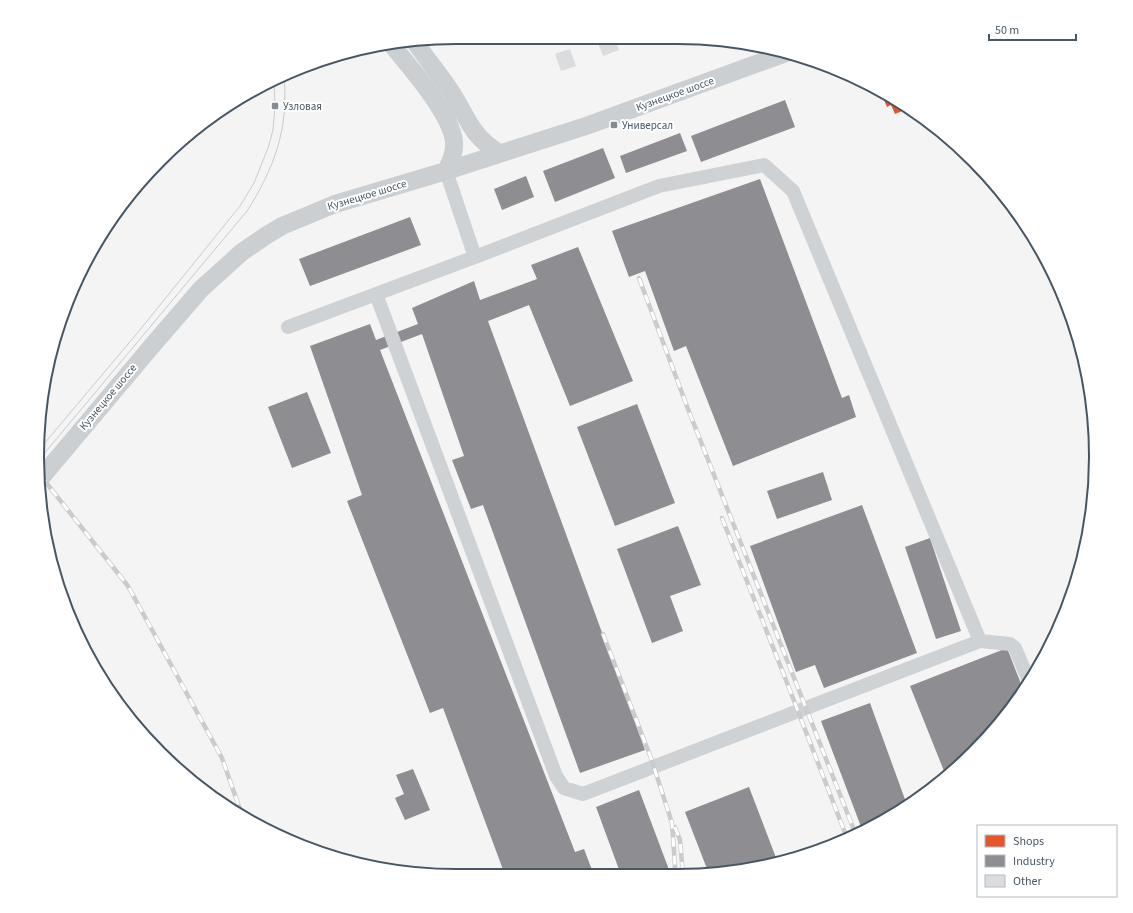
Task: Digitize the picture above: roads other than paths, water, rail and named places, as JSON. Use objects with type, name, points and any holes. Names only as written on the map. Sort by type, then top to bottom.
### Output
[{"type":"main road","points":[[418,46],[450,91],[469,125],[485,144],[498,153]]},
{"type":"main road","points":[[395,49],[435,101],[450,127],[454,140],[454,153],[446,171]]},
{"type":"main road","name":"Кузнецкое шоссе","points":[[45,473],[201,289],[253,243],[282,226],[336,204],[446,171],[498,153],[586,126],[778,57]]},
{"type":"lane","points":[[288,327],[659,186],[764,165],[793,191],[980,641]]},
{"type":"lane","points":[[446,171],[475,257]]},
{"type":"lane","points":[[376,294],[556,776],[564,788],[583,794],[980,641],[1010,644],[1016,648],[1026,675]]},
{"type":"tram line","points":[[44,454],[247,211],[265,180],[278,148],[284,114],[284,82]]},
{"type":"tram line","points":[[44,443],[139,331],[240,206],[254,183],[268,148],[273,130],[275,106],[274,87]]},
{"type":"railway","points":[[639,278],[688,409],[853,829]]},
{"type":"railway","points":[[45,481],[128,586],[222,758],[239,807]]},
{"type":"railway","points":[[722,518],[845,833]]},
{"type":"railway","points":[[603,634],[651,758],[672,823],[675,869]]},
{"type":"railway","points":[[675,827],[680,840],[682,869]]},
{"type":"place","name":"Узловая","points":[[275,106]]},
{"type":"place","name":"Универсал","points":[[614,125]]}]
